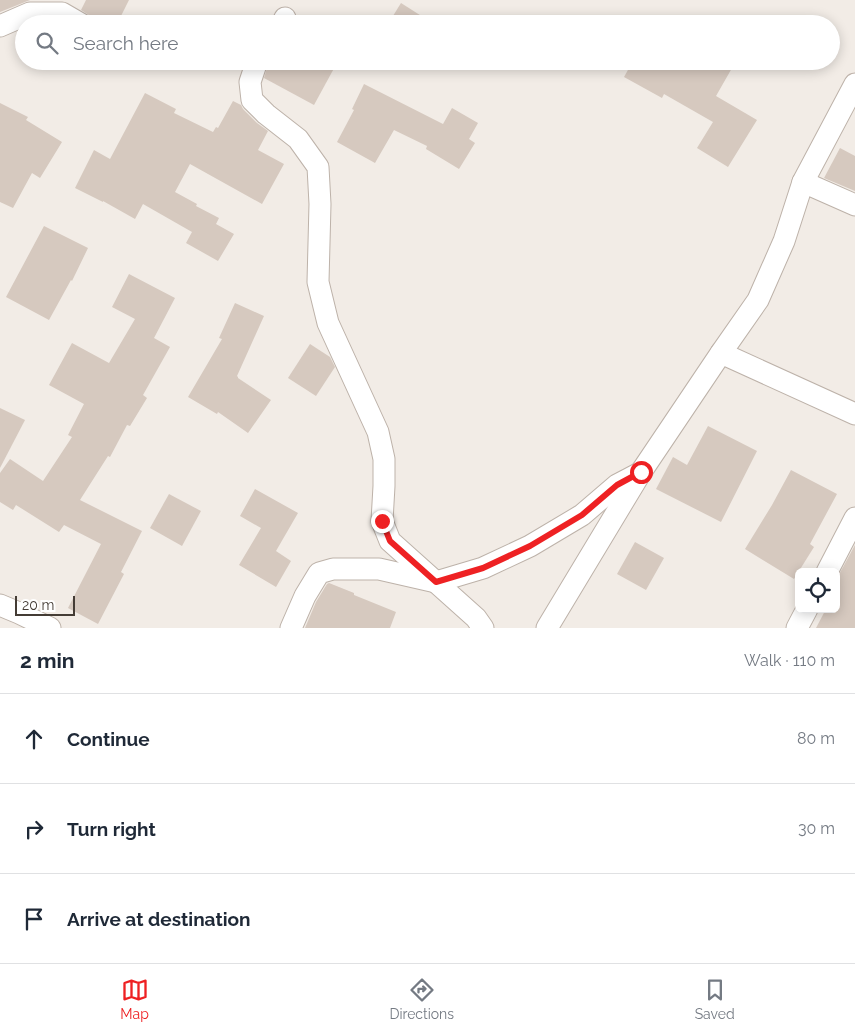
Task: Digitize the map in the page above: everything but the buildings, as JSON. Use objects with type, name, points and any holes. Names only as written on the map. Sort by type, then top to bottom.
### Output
[{"type":"street","points":[[25,15],[30,13],[62,13],[65,15]]},
{"type":"street","points":[[0,26],[15,20]]},
{"type":"street","points":[[254,70],[250,82],[252,100],[266,114],[298,139],[318,168],[320,204],[318,282],[328,323],[378,432],[384,459],[382,521],[390,541],[476,618],[483,628]]},
{"type":"street","points":[[547,628],[641,472],[758,300],[784,241],[803,182],[855,84]]},
{"type":"street","points":[[803,182],[855,204]]},
{"type":"street","points":[[721,353],[855,414]]},
{"type":"street","points":[[291,628],[319,573],[333,569],[379,569],[436,582],[483,568],[530,546],[582,515],[617,485],[641,472]]},
{"type":"street","points":[[828,568],[855,518]]},
{"type":"street","points":[[0,605],[50,628]]},
{"type":"street","points":[[797,628],[805,613]]},
{"type":"route","points":[[382,521],[390,541],[436,582],[483,568],[530,546],[582,515],[617,485],[641,472]]}]
